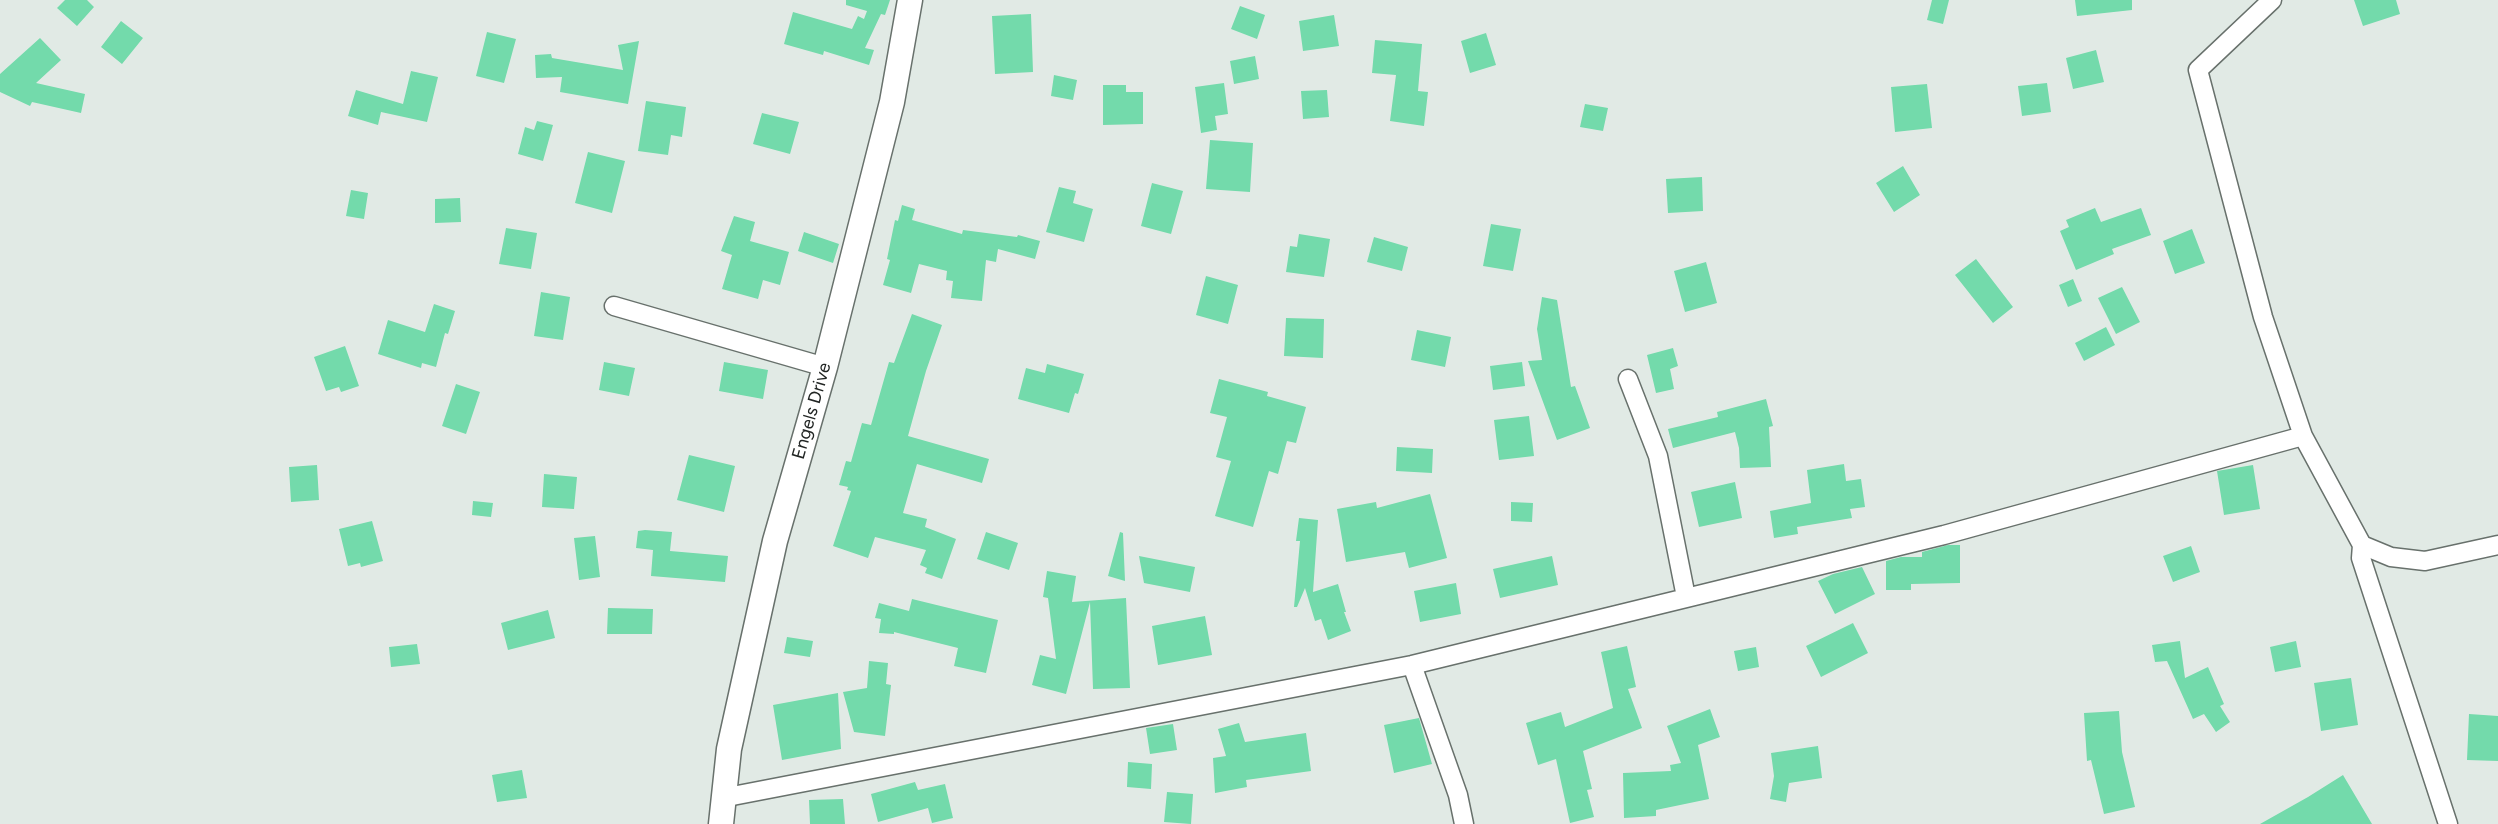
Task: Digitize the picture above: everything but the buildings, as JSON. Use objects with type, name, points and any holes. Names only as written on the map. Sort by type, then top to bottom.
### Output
[{"type":"street","name":"Engels Drive","points":[[721,824],[729,749],[775,541],[825,367],[892,102],[910,0]]},
{"type":"street","points":[[2272,0],[2198,70],[2263,317],[2303,436],[2362,544],[2361,558],[2448,824]]},
{"type":"street","points":[[614,306],[825,367]]},
{"type":"street","points":[[1628,379],[1658,456],[1686,597]]},
{"type":"street","points":[[722,798],[1412,665],[1944,535],[2303,436]]},
{"type":"street","points":[[2362,544],[2391,557],[2425,561],[2498,545]]},
{"type":"street","points":[[1412,665],[1458,795],[1464,824]]}]
